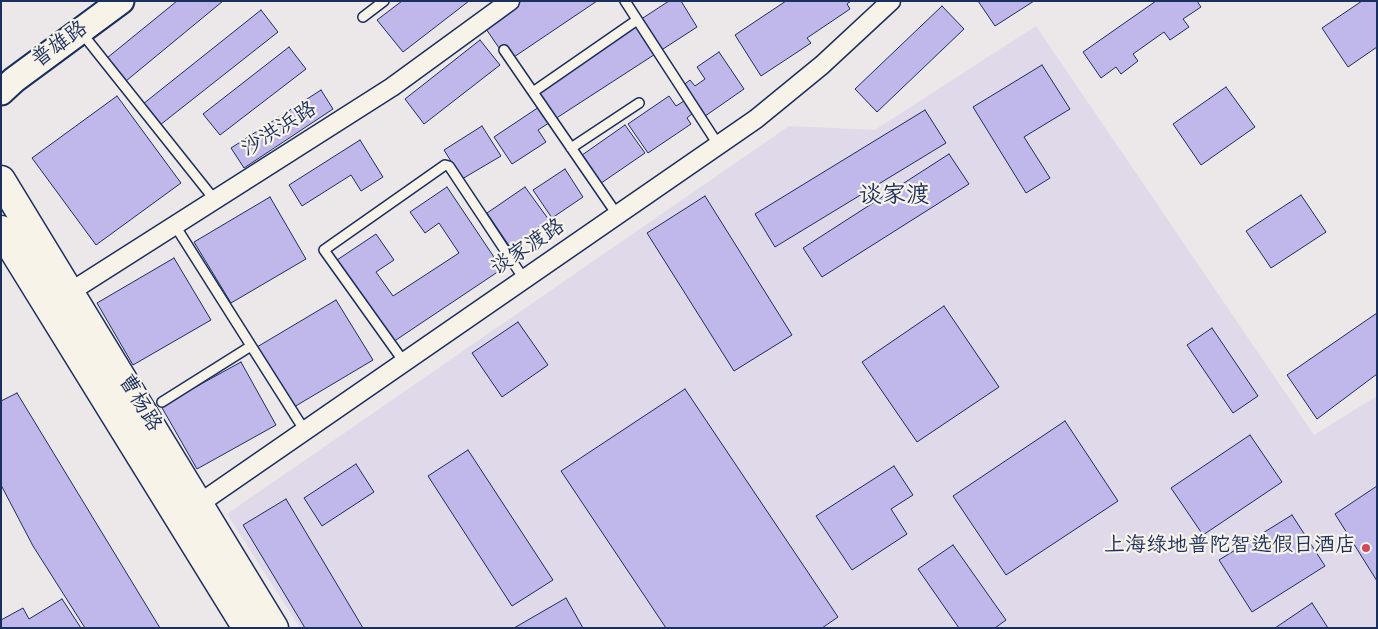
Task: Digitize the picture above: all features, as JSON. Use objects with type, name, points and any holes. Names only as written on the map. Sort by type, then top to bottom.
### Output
[{"type":"main road","name":"普雄路","points":[[1,92],[14,80],[121,1]]},
{"type":"main road","name":"曹杨路","points":[[1,180],[70,292],[189,510],[247,628]]},
{"type":"main road","name":"曹杨路","points":[[1,230],[189,510],[274,628]]},
{"type":"street","name":"沙洪浜路","points":[[70,292],[174,224],[392,87],[510,1]]},
{"type":"street","name":"谈家渡路","points":[[189,510],[719,146],[790,93],[891,1]]},
{"type":"lane","points":[[363,17],[384,1]]},
{"type":"lane","points":[[625,1],[719,146]]},
{"type":"lane","points":[[533,92],[637,20]]},
{"type":"lane","points":[[81,32],[214,199]]},
{"type":"lane","points":[[504,50],[618,216]]},
{"type":"lane","points":[[572,148],[639,103]]},
{"type":"lane","points":[[404,362],[324,250],[445,165],[448,166],[524,280]]},
{"type":"lane","points":[[174,224],[304,431]]},
{"type":"lane","points":[[162,402],[251,346]]},
{"type":"shaded area","points":[[1036,26],[1314,435],[1377,396],[1377,628],[300,628],[227,514],[789,126],[875,130]]},
{"type":"building","points":[[177,1],[223,1],[126,81],[107,58]]},
{"type":"building","points":[[402,1],[469,1],[403,52],[377,20]]},
{"type":"building","points":[[521,1],[597,1],[508,61],[484,26]]},
{"type":"building","points":[[669,1],[681,1],[697,27],[538,130],[546,142],[512,164],[494,137],[539,107],[529,92]]},
{"type":"building","points":[[786,1],[851,1],[847,4],[850,9],[807,38],[811,43],[761,76],[735,35]]},
{"type":"building","points":[[978,1],[1034,1],[995,26]]},
{"type":"building","points":[[1156,1],[1197,1],[1201,7],[1183,19],[1189,27],[1170,40],[1164,32],[1133,54],[1138,61],[1121,74],[1116,67],[1101,78],[1083,52]]},
{"type":"building","points":[[1362,1],[1377,1],[1377,47],[1348,67],[1322,28]]},
{"type":"building","points":[[942,6],[964,29],[877,112],[855,89]]},
{"type":"building","points":[[261,10],[278,32],[160,125],[143,104]]},
{"type":"building","points":[[480,40],[500,65],[424,124],[405,99]]},
{"type":"building","points":[[289,47],[306,69],[220,135],[203,114]]},
{"type":"building","points":[[719,52],[744,89],[698,121],[693,113],[687,118],[691,124],[648,153],[628,124],[669,96],[676,106],[684,101],[677,90],[690,80],[695,86],[705,79],[697,67]]},
{"type":"building","points":[[1042,65],[1070,109],[1024,137],[1050,178],[1026,193],[973,107]]},
{"type":"building","points":[[1226,87],[1255,127],[1201,165],[1173,124]]},
{"type":"building","points":[[321,90],[333,109],[244,168],[231,148]]},
{"type":"building","points":[[117,96],[181,183],[96,245],[32,158]]},
{"type":"building","points":[[925,110],[946,143],[775,247],[755,214]]},
{"type":"building","points":[[625,125],[645,153],[594,188],[575,160]]},
{"type":"building","points":[[482,126],[501,156],[462,179],[444,150]]},
{"type":"building","points":[[360,140],[383,177],[361,191],[351,175],[302,206],[289,185]]},
{"type":"building","points":[[949,154],[969,184],[822,277],[803,248]]},
{"type":"building","points":[[565,169],[583,197],[552,218],[533,190]]},
{"type":"building","points":[[447,187],[502,269],[393,342],[337,260],[376,234],[394,260],[376,272],[393,296],[459,253],[439,223],[425,233],[410,212]]},
{"type":"building","points":[[525,187],[549,220],[510,247],[487,213]]},
{"type":"building","points":[[1301,195],[1326,232],[1271,268],[1246,231]]},
{"type":"building","points":[[705,196],[792,335],[734,371],[647,233]]},
{"type":"building","points":[[270,197],[306,259],[231,303],[194,242]]},
{"type":"building","points":[[174,258],[211,320],[133,365],[97,303]]},
{"type":"building","points":[[336,300],[373,360],[294,407],[257,347]]},
{"type":"building","points":[[944,306],[999,387],[917,442],[862,362]]},
{"type":"building","points":[[1377,313],[1377,374],[1317,419],[1287,375]]},
{"type":"building","points":[[518,322],[548,365],[502,397],[472,353]]},
{"type":"building","points":[[1212,328],[1258,396],[1233,413],[1187,345]]},
{"type":"building","points":[[241,362],[276,425],[197,469],[161,406]]},
{"type":"building","points":[[685,389],[838,617],[822,628],[666,628],[561,471]]},
{"type":"building","points":[[17,393],[160,628],[85,628],[33,546],[1,485],[1,401]]},
{"type":"building","points":[[1065,421],[1118,501],[1006,575],[953,496]]},
{"type":"building","points":[[1250,435],[1282,482],[1203,535],[1171,488]]},
{"type":"building","points":[[468,450],[553,580],[512,606],[428,476]]},
{"type":"building","points":[[356,464],[374,492],[322,526],[304,498]]},
{"type":"building","points":[[894,466],[913,495],[891,509],[907,534],[852,570],[816,516]]},
{"type":"building","name":"上海绿地普陀智选假日酒店","points":[[1377,486],[1377,581],[1335,514]]},
{"type":"building","points":[[286,499],[363,628],[305,628],[243,525]]},
{"type":"building","points":[[1292,515],[1325,566],[1252,612],[1219,560]]},
{"type":"building","points":[[953,545],[1006,620],[995,628],[959,628],[918,569]]},
{"type":"building","points":[[566,598],[583,628],[514,628]]},
{"type":"building","points":[[62,599],[81,628],[1,628],[1,620],[23,608],[29,619]]},
{"type":"building","points":[[1312,603],[1328,628],[1275,628]]},
{"type":"place","name":"上海绿地普陀智选假日酒店","points":[[1366,548]]},
{"type":"district","name":"谈家渡","points":[[894,198]]}]
